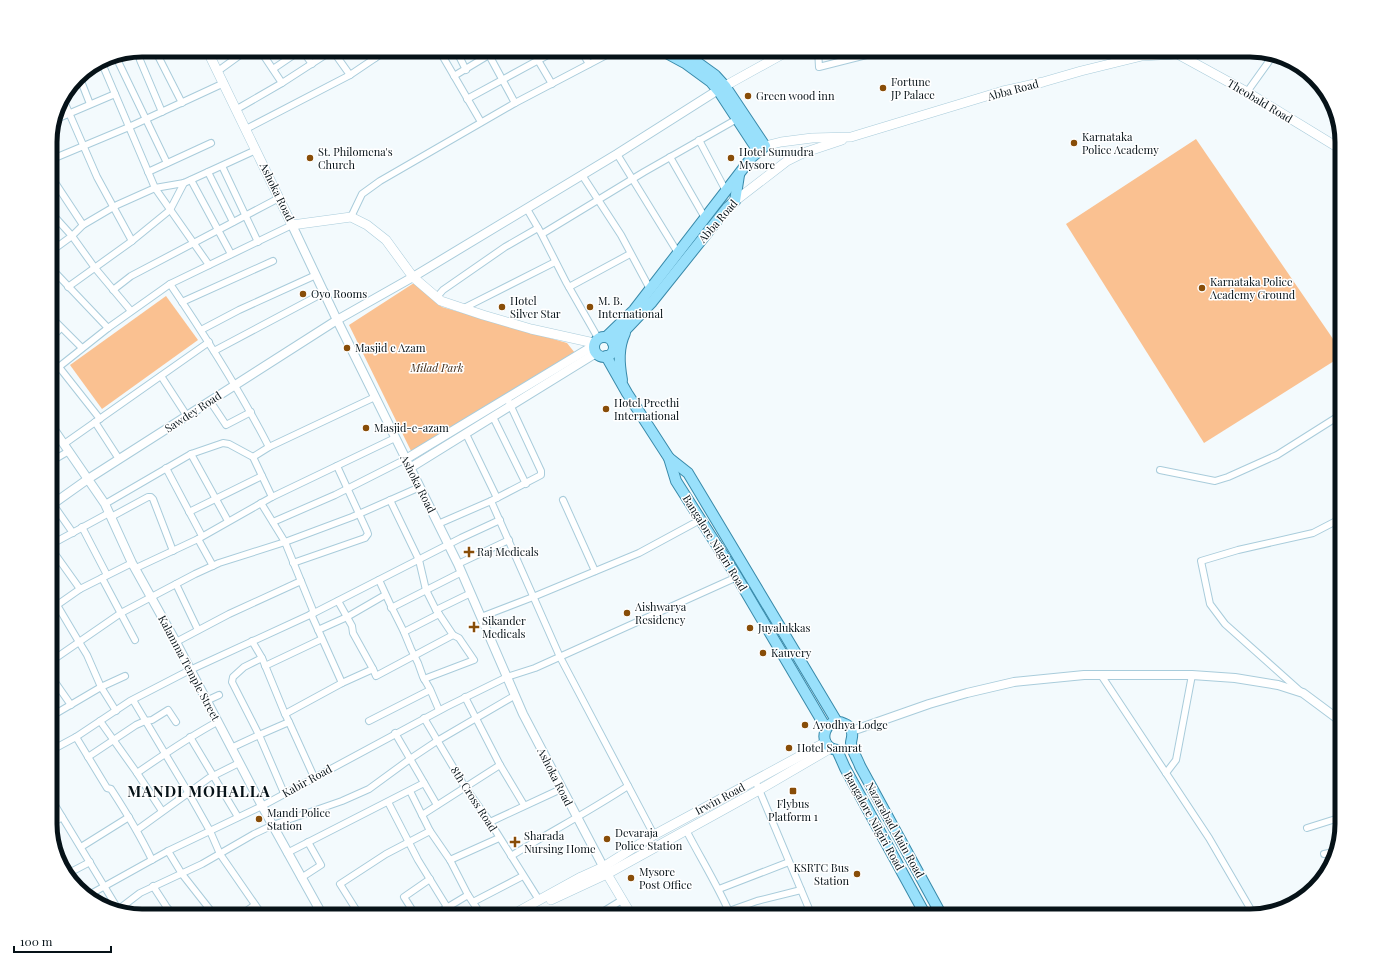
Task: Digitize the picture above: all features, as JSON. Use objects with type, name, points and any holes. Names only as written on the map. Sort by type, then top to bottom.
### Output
[{"type":"main road","name":"Ashoka Road","points":[[211,57],[292,225]]},
{"type":"main road","points":[[674,57],[692,67],[711,82],[722,88],[737,119],[762,148]]},
{"type":"main road","points":[[690,57],[710,71],[762,148]]},
{"type":"main road","points":[[722,88],[775,57]]},
{"type":"main road","name":"Abba Road","points":[[600,343],[632,323],[652,302],[727,208],[787,161],[802,153],[1003,91],[1138,57]]},
{"type":"main road","name":"Theobald Road","points":[[1185,57],[1247,92],[1335,146]]},
{"type":"main road","name":"Abba Road","points":[[762,148],[781,142],[812,138],[851,137]]},
{"type":"main road","points":[[600,343],[631,314],[740,173],[762,148]]},
{"type":"main road","points":[[735,201],[740,173]]},
{"type":"main road","points":[[292,225],[351,217],[367,225],[386,240],[413,277],[441,301],[531,329],[600,343],[613,350],[609,355],[602,357],[600,343]]},
{"type":"main road","points":[[623,385],[620,364],[620,344],[624,334],[632,323]]},
{"type":"main road","name":"Bangalore Nilgiri Road","points":[[606,356],[668,458],[676,481],[737,577],[826,728],[824,735],[845,768],[922,909]]},
{"type":"main road","points":[[668,458],[688,473],[837,722]]},
{"type":"main road","points":[[826,728],[831,724],[843,722],[852,731]]},
{"type":"main road","name":"Nazarabad Main Road","points":[[852,731],[850,742],[860,766],[938,909]]},
{"type":"main road","name":"Irwin Road","points":[[523,909],[581,877],[605,871],[654,835],[755,780],[831,747]]},
{"type":"main road","name":"Irwin Road","points":[[534,909],[686,830],[759,790],[831,747]]},
{"type":"main road","name":"Ashoka Road","points":[[605,871],[628,909]]},
{"type":"street","points":[[159,57],[182,102]]},
{"type":"street","points":[[218,70],[237,57]]},
{"type":"street","points":[[265,57],[282,83]]},
{"type":"street","points":[[273,69],[291,57]]},
{"type":"street","points":[[306,57],[312,64]]},
{"type":"street","points":[[237,109],[322,57]]},
{"type":"street","points":[[338,57],[350,75]]},
{"type":"street","points":[[443,57],[481,122]]},
{"type":"street","points":[[460,57],[466,70]]},
{"type":"street","points":[[454,76],[486,57]]},
{"type":"street","points":[[489,57],[514,103]]},
{"type":"street","points":[[536,57],[552,84]]},
{"type":"street","points":[[467,99],[544,57]]},
{"type":"street","points":[[585,57],[589,64]]},
{"type":"street","points":[[351,217],[362,194],[380,180],[514,103],[602,57]]},
{"type":"street","points":[[768,57],[770,61]]},
{"type":"street","points":[[818,57],[819,67],[858,57]]},
{"type":"street","points":[[246,129],[350,75],[375,58]]},
{"type":"street","points":[[140,60],[162,112]]},
{"type":"street","points":[[1247,92],[1270,60]]},
{"type":"street","points":[[118,61],[167,163]]},
{"type":"street","points":[[103,66],[154,188],[209,265]]},
{"type":"street","points":[[82,82],[90,104]]},
{"type":"street","points":[[57,157],[162,112],[224,83]]},
{"type":"street","name":"Sawdey Road","points":[[57,499],[337,320],[413,277],[527,209],[722,88]]},
{"type":"street","points":[[61,117],[115,94]]},
{"type":"street","points":[[66,105],[83,146],[113,208],[132,242]]},
{"type":"street","points":[[542,234],[632,179],[737,119]]},
{"type":"street","points":[[699,140],[726,191]]},
{"type":"street","points":[[148,172],[211,143]]},
{"type":"street","points":[[57,247],[72,236],[83,225],[113,208],[154,188],[184,183],[256,150]]},
{"type":"street","points":[[617,154],[678,253]]},
{"type":"street","points":[[670,157],[705,218]]},
{"type":"street","points":[[222,166],[258,242]]},
{"type":"street","points":[[208,172],[233,222]]},
{"type":"street","points":[[582,175],[620,235],[650,290]]},
{"type":"street","points":[[191,180],[231,254]]},
{"type":"street","points":[[68,287],[132,242],[170,210],[184,183]]},
{"type":"street","points":[[57,189],[83,225]]},
{"type":"street","points":[[113,290],[131,276],[280,198]]},
{"type":"street","points":[[272,522],[348,489],[406,459],[509,402],[600,343],[555,262],[542,234],[527,209]]},
{"type":"street","points":[[57,222],[72,236],[95,268],[131,311]]},
{"type":"street","points":[[119,459],[97,420],[59,367],[108,328],[170,284],[292,225]]},
{"type":"street","name":"Ashoka Road","points":[[292,225],[337,320],[462,572],[514,696],[561,789],[605,871]]},
{"type":"street","points":[[437,297],[443,290],[505,247],[538,228]]},
{"type":"street","points":[[569,287],[630,254]]},
{"type":"street","points":[[182,302],[273,261]]},
{"type":"street","points":[[464,308],[555,262]]},
{"type":"street","points":[[57,275],[108,328]]},
{"type":"street","points":[[201,330],[239,310],[316,275]]},
{"type":"street","points":[[170,284],[209,342],[234,386],[251,412],[269,447]]},
{"type":"street","points":[[214,351],[325,292]]},
{"type":"street","points":[[57,324],[82,348]]},
{"type":"street","points":[[57,332],[61,328]]},
{"type":"street","points":[[64,444],[209,342]]},
{"type":"street","points":[[161,376],[186,416]]},
{"type":"street","points":[[253,457],[269,447],[375,397]]},
{"type":"street","points":[[210,401],[226,425],[251,412]]},
{"type":"street","points":[[410,468],[493,417],[509,402]]},
{"type":"street","points":[[438,524],[497,498],[541,475],[541,471],[509,402]]},
{"type":"street","points":[[493,417],[526,484]]},
{"type":"street","points":[[1160,470],[1215,481],[1228,477],[1277,455],[1335,418]]},
{"type":"street","name":"Kalamma Temple Street","points":[[57,434],[104,504],[134,565],[217,722],[319,909]]},
{"type":"street","points":[[466,434],[497,498]]},
{"type":"street","points":[[57,603],[104,576],[173,551],[200,538],[272,497],[395,438]]},
{"type":"street","points":[[104,504],[191,454],[223,443],[229,444],[253,457],[272,497]]},
{"type":"street","points":[[57,458],[69,451]]},
{"type":"street","points":[[191,454],[228,522]]},
{"type":"street","points":[[293,562],[365,538],[368,534],[360,514],[336,466]]},
{"type":"street","points":[[166,468],[189,512],[213,566]]},
{"type":"street","points":[[189,512],[262,476]]},
{"type":"street","points":[[57,657],[121,613],[195,574],[213,566],[285,542],[360,514],[420,487]]},
{"type":"street","points":[[57,542],[82,528],[148,496],[153,499],[173,551]]},
{"type":"street","points":[[390,500],[419,560],[426,590],[437,612],[453,635],[459,638],[474,660],[424,679]]},
{"type":"street","points":[[563,500],[595,571]]},
{"type":"street","points":[[490,501],[500,520],[532,597],[560,657],[654,835]]},
{"type":"street","points":[[261,503],[285,542],[301,581],[318,630],[342,683]]},
{"type":"street","points":[[57,511],[73,533]]},
{"type":"street","points":[[57,747],[76,737],[133,700],[190,670],[338,601],[500,520]]},
{"type":"street","points":[[481,617],[639,553],[700,520]]},
{"type":"street","points":[[1335,522],[1313,533],[1201,560],[1210,604],[1225,624],[1303,693],[1335,717]]},
{"type":"street","points":[[82,528],[135,640]]},
{"type":"street","points":[[458,564],[508,540]]},
{"type":"street","points":[[57,556],[80,589]]},
{"type":"street","points":[[391,608],[462,572]]},
{"type":"street","name":"Kabir Road","points":[[92,893],[168,851],[262,806],[395,733],[465,697],[507,677],[535,668],[560,657],[737,577]]},
{"type":"street","points":[[379,580],[439,710]]},
{"type":"street","points":[[176,642],[229,614],[301,581]]},
{"type":"street","points":[[176,584],[198,630]]},
{"type":"street","points":[[404,632],[471,593]]},
{"type":"street","points":[[318,630],[347,617],[385,595]]},
{"type":"street","points":[[338,601],[376,676],[453,635]]},
{"type":"street","points":[[57,610],[69,623],[87,655],[101,687],[116,711]]},
{"type":"street","points":[[265,666],[322,639]]},
{"type":"street","points":[[252,641],[262,658],[285,714],[314,777]]},
{"type":"street","points":[[262,658],[244,667],[232,677],[232,680],[259,735],[284,794]]},
{"type":"street","points":[[285,714],[342,683],[373,669]]},
{"type":"street","points":[[852,731],[929,704],[1014,682],[1084,675],[1192,675],[1235,678],[1271,684],[1303,693]]},
{"type":"street","points":[[1101,675],[1209,838],[1250,909]]},
{"type":"street","points":[[1166,773],[1176,760],[1192,675]]},
{"type":"street","points":[[57,713],[101,687],[125,676]]},
{"type":"street","points":[[57,685],[71,706]]},
{"type":"street","points":[[369,721],[430,690]]},
{"type":"street","points":[[206,701],[220,695]]},
{"type":"street","points":[[122,906],[140,893],[182,874],[254,834],[273,825],[342,801],[369,789],[437,741],[514,696]]},
{"type":"street","points":[[465,697],[500,765],[524,805]]},
{"type":"street","points":[[133,700],[188,792],[210,831],[220,854],[259,909]]},
{"type":"street","points":[[88,756],[136,725],[152,720],[168,710],[176,722]]},
{"type":"street","name":"8th Cross Road","points":[[424,718],[465,787],[490,822],[539,900]]},
{"type":"street","points":[[100,721],[114,739],[162,812]]},
{"type":"street","points":[[137,773],[190,737],[217,722]]},
{"type":"street","points":[[231,748],[289,722]]},
{"type":"street","points":[[395,733],[437,805]]},
{"type":"street","points":[[76,737],[108,788],[111,789],[129,817],[152,860]]},
{"type":"street","points":[[190,737],[238,817]]},
{"type":"street","points":[[137,830],[188,792],[239,763]]},
{"type":"street","points":[[422,815],[500,765]]},
{"type":"street","points":[[755,780],[809,909]]},
{"type":"street","points":[[287,853],[424,783]]},
{"type":"street","points":[[511,856],[540,838],[597,807],[628,786]]},
{"type":"street","points":[[490,822],[561,789]]},
{"type":"street","points":[[410,791],[430,831],[450,860],[468,895],[478,909]]},
{"type":"street","points":[[388,802],[408,842],[447,907]]},
{"type":"street","points":[[57,809],[115,904]]},
{"type":"street","points":[[57,820],[62,817]]},
{"type":"street","points":[[81,847],[129,817]]},
{"type":"street","points":[[1307,828],[1335,819]]},
{"type":"street","points":[[686,830],[719,889],[728,909]]},
{"type":"street","points":[[356,909],[340,884],[386,854],[430,831]]},
{"type":"street","points":[[450,860],[500,838]]},
{"type":"street","points":[[301,878],[321,865],[308,842]]},
{"type":"street","points":[[168,851],[182,874],[209,909]]},
{"type":"street","points":[[1324,854],[1329,853]]},
{"type":"street","points":[[72,872],[90,862]]},
{"type":"street","points":[[719,889],[790,862]]},
{"type":"street","points":[[473,902],[523,876]]},
{"type":"street","points":[[412,909],[404,897],[430,879]]},
{"type":"street","points":[[153,886],[168,909]]},
{"type":"street","points":[[739,909],[757,901],[801,890]]},
{"type":"street","points":[[444,909],[468,895]]},
{"type":"street","points":[[607,909],[622,900]]},
{"type":"street","points":[[250,909],[256,905]]},
{"type":"green space","name":"Karnataka Police Academy Ground","points":[[1196,139],[1335,342],[1335,360],[1204,443],[1066,224]]},
{"type":"green space","name":"Milad Park","points":[[414,283],[442,307],[567,343],[575,353],[412,453],[349,325]]},
{"type":"green space","points":[[166,296],[198,340],[102,409],[70,365]]},
{"type":"place","name":"Fortune JP Palace","points":[[883,88]]},
{"type":"place","name":"Green wood inn","points":[[748,96]]},
{"type":"place","name":"Karnataka Police Academy","points":[[1074,143]]},
{"type":"place","name":"St. Philomena's Church","points":[[310,158]]},
{"type":"place","name":"Hotel Sumudra Mysore","points":[[731,158]]},
{"type":"place","name":"Karnataka Police Academy Ground","points":[[1202,288]]},
{"type":"place","name":"Oyo Rooms","points":[[303,294]]},
{"type":"place","name":"Hotel Silver Star","points":[[502,307]]},
{"type":"place","name":"M. B. International","points":[[590,307]]},
{"type":"place","name":"Masjid e Azam","points":[[347,348]]},
{"type":"place","name":"Hotel Preethi International","points":[[606,409]]},
{"type":"place","name":"Masjid-e-azam","points":[[366,428]]},
{"type":"place","name":"Raj Medicals","points":[[469,552]]},
{"type":"place","name":"Aishwarya Residency","points":[[627,613]]},
{"type":"place","name":"Sikander Medicals","points":[[474,627]]},
{"type":"place","name":"Juyalukkas","points":[[750,628]]},
{"type":"place","name":"Kauvery","points":[[763,653]]},
{"type":"place","name":"Ayodhya Lodge","points":[[805,725]]},
{"type":"place","name":"Hotel Samrat","points":[[789,748]]},
{"type":"place","name":"Flybus Platform 1","points":[[793,791]]},
{"type":"place","name":"Mandi Police Station","points":[[259,819]]},
{"type":"place","name":"Devaraja Police Station","points":[[607,839]]},
{"type":"place","name":"Sharada Nursing Home","points":[[515,842]]},
{"type":"place","name":"KSRTC Bus Station","points":[[857,874]]},
{"type":"place","name":"Mysore Post Office","points":[[631,878]]},
{"type":"district","name":"MANDI MOHALLA","points":[[199,792]]}]
